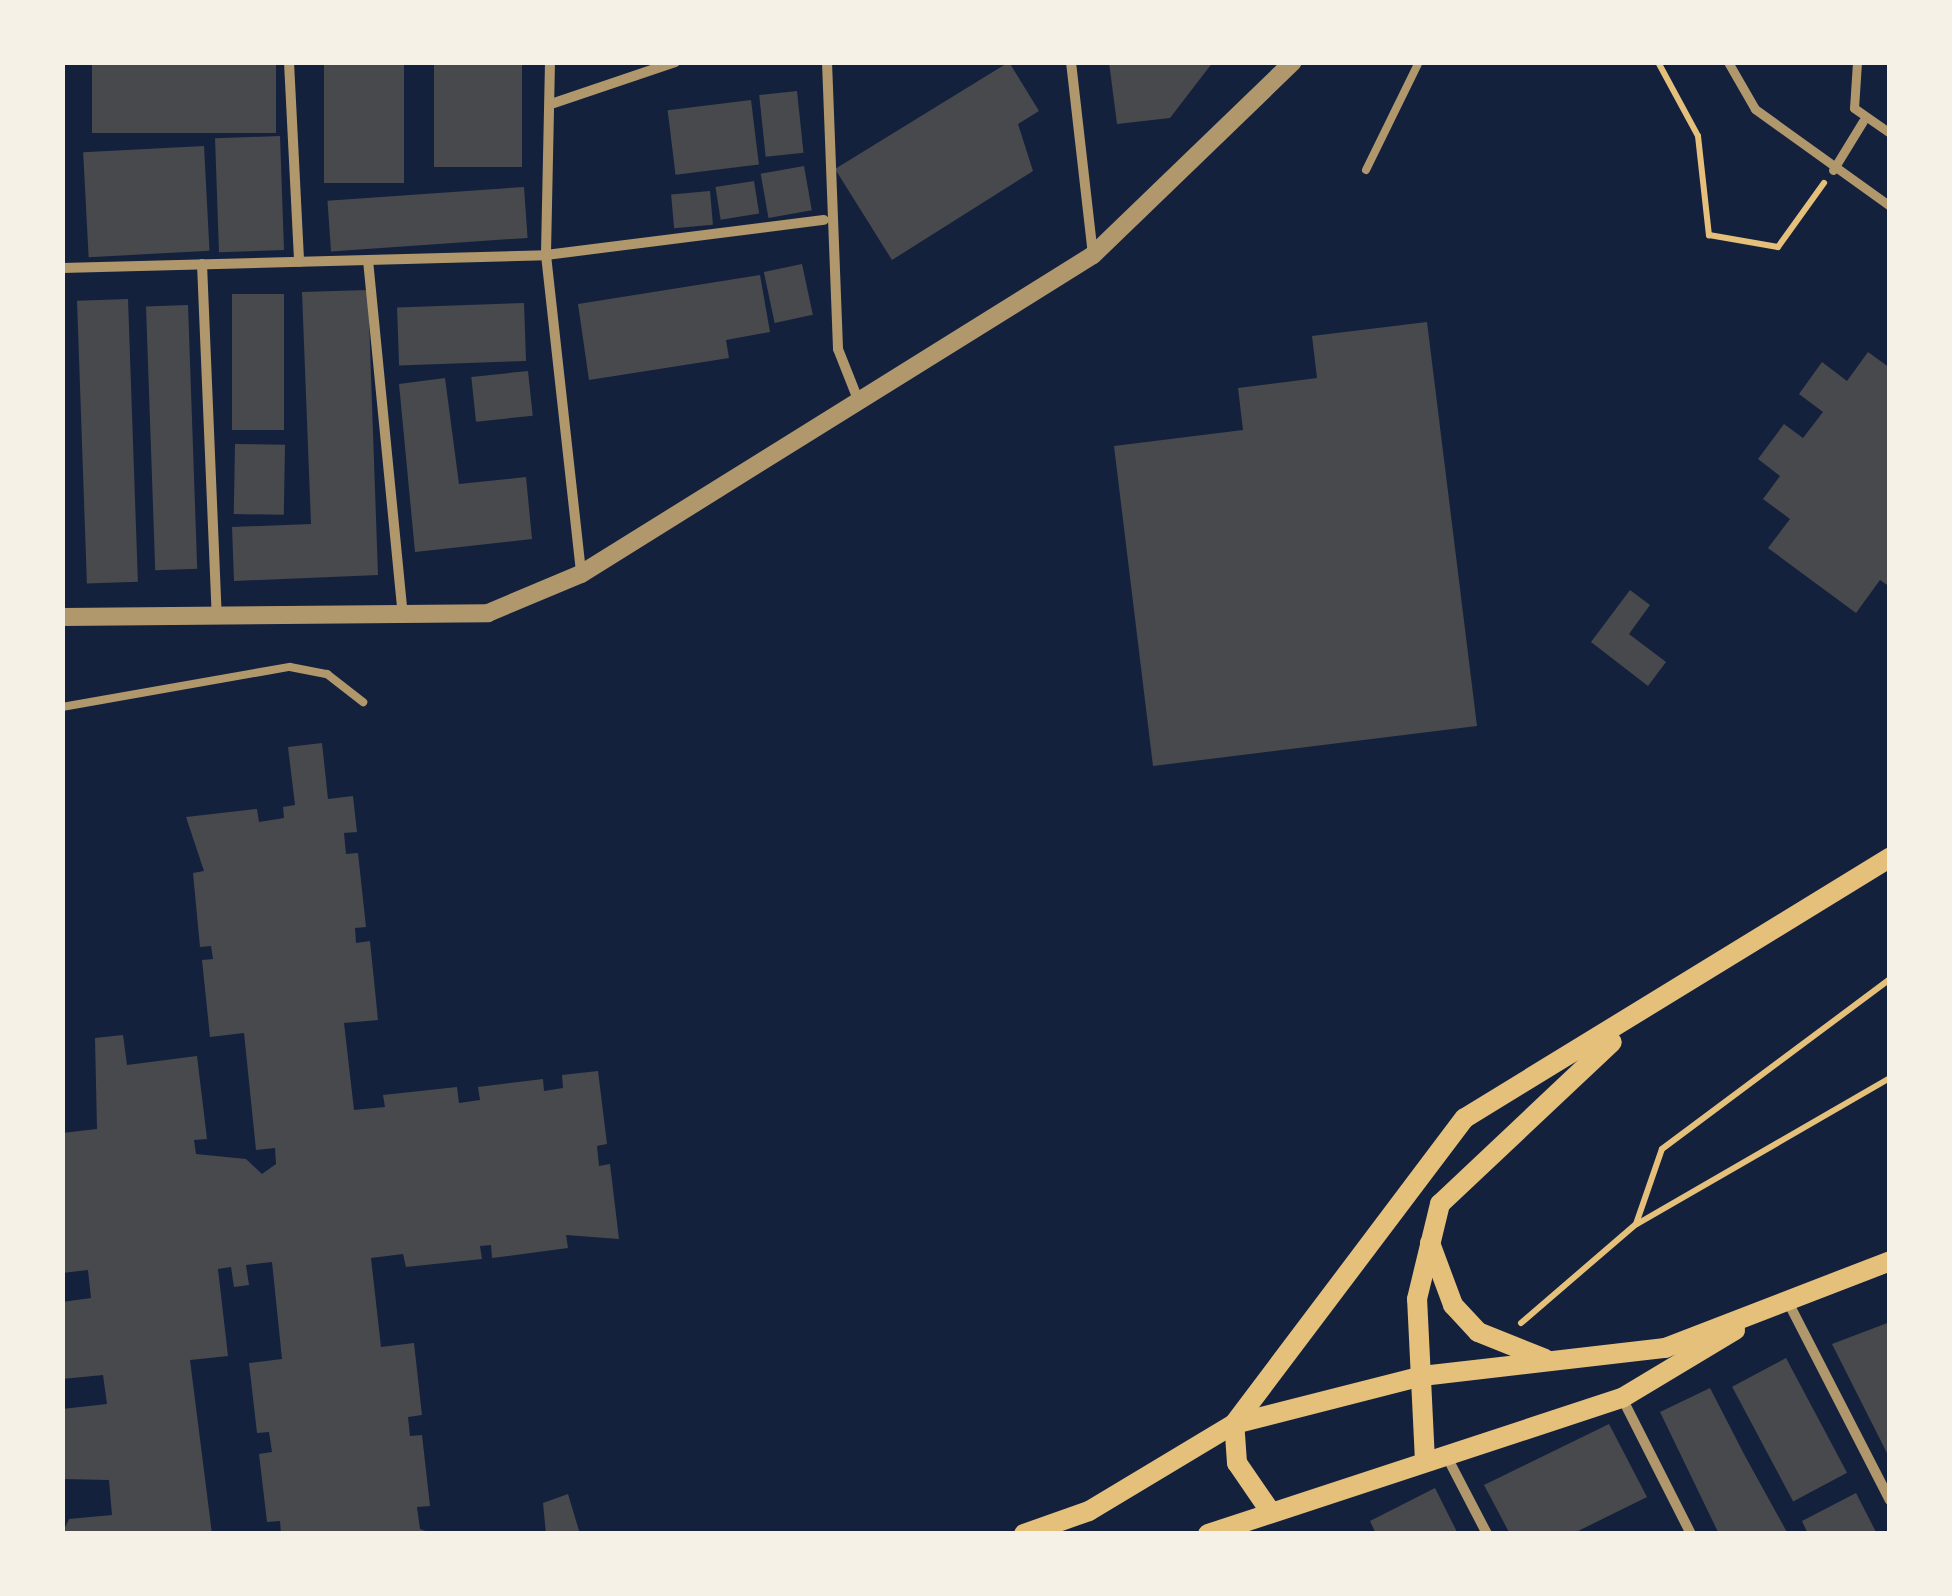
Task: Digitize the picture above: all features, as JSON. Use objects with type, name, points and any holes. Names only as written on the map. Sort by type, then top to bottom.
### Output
[{"type":"main road","points":[[1270,1511],[1244,1478],[1234,1424],[1466,1118],[1632,1024],[1890,858]]},
{"type":"main road","points":[[1424,1461],[1418,1299],[1428,1234],[1461,1176],[1632,1024]]},
{"type":"main road","points":[[1428,1234],[1452,1305],[1497,1343],[1557,1362]]},
{"type":"main road","points":[[1024,1534],[1090,1511],[1234,1424],[1422,1376],[1665,1348],[1811,1288],[1890,1261]]},
{"type":"main road","points":[[1208,1534],[1244,1529],[1270,1511],[1622,1398],[1786,1299],[1811,1288]]},
{"type":"street","points":[[290,62],[299,262]]},
{"type":"street","points":[[550,62],[554,103],[546,255],[581,574]]},
{"type":"street","points":[[554,103],[674,62]]},
{"type":"street","points":[[827,62],[838,349],[859,402]]},
{"type":"street","points":[[1071,62],[1093,255]]},
{"type":"street","points":[[62,617],[488,613],[581,574],[1093,255],[1293,62]]},
{"type":"street","points":[[1728,62],[1755,109],[1833,170],[1890,206]]},
{"type":"street","points":[[1856,63],[1849,94],[1863,121],[1890,134]]},
{"type":"street","points":[[1833,170],[1863,121]]},
{"type":"street","points":[[62,268],[546,255],[824,220]]},
{"type":"street","points":[[368,260],[403,616]]},
{"type":"street","points":[[202,264],[218,618]]},
{"type":"street","points":[[1786,1299],[1890,1500]]},
{"type":"street","points":[[1622,1398],[1691,1534]]},
{"type":"street","points":[[1446,1456],[1487,1534]]},
{"type":"lane","points":[[1366,170],[1419,62]]},
{"type":"lane","points":[[62,706],[290,667],[328,674],[364,702]]},
{"type":"path","points":[[1658,62],[1698,136],[1709,235],[1778,246],[1833,170]]},
{"type":"path","points":[[1636,1224],[1662,1149],[1890,979]]},
{"type":"path","points":[[1497,1343],[1636,1224],[1890,1078]]},
{"type":"building","points":[[92,62],[276,62],[276,133],[92,133]]},
{"type":"building","points":[[324,62],[404,62],[404,183],[324,183]]},
{"type":"building","points":[[434,62],[522,62],[522,167],[434,167]]},
{"type":"building","points":[[1009,62],[1039,111],[1018,124],[1033,171],[892,260],[835,169]]},
{"type":"building","points":[[1109,62],[1213,62],[1170,118],[1117,124]]},
{"type":"building","points":[[797,91],[803,153],[766,157],[759,95]]},
{"type":"building","points":[[751,100],[759,165],[676,175],[668,110]]},
{"type":"building","points":[[280,136],[284,250],[219,252],[215,138]]},
{"type":"building","points":[[204,146],[209,251],[89,257],[83,152]]},
{"type":"building","points":[[804,166],[812,210],[768,218],[761,174]]},
{"type":"building","points":[[754,181],[759,214],[721,220],[715,187]]},
{"type":"building","points":[[524,187],[528,238],[331,252],[327,201]]},
{"type":"building","points":[[710,191],[713,225],[674,228],[671,194]]},
{"type":"building","points":[[802,264],[813,315],[775,323],[764,272]]},
{"type":"building","points":[[760,275],[770,332],[726,340],[729,358],[589,380],[578,304]]},
{"type":"building","points":[[368,290],[378,575],[234,581],[232,527],[311,524],[302,292]]},
{"type":"building","points":[[232,294],[284,294],[284,430],[232,430]]},
{"type":"building","points":[[128,299],[138,582],[87,584],[77,301]]},
{"type":"building","points":[[524,303],[526,361],[399,365],[397,307]]},
{"type":"building","points":[[188,305],[197,569],[155,570],[146,306]]},
{"type":"building","points":[[1427,322],[1477,726],[1153,766],[1114,446],[1243,430],[1238,388],[1317,378],[1312,336]]},
{"type":"building","points":[[1868,352],[1890,368],[1890,587],[1880,580],[1856,613],[1768,548],[1790,519],[1763,499],[1780,476],[1758,459],[1784,424],[1803,438],[1823,412],[1799,394],[1822,362],[1847,381]]},
{"type":"building","points":[[528,371],[533,416],[476,422],[471,377]]},
{"type":"building","points":[[445,378],[459,484],[526,477],[532,539],[415,552],[399,384]]},
{"type":"building","points":[[235,444],[285,445],[284,515],[234,514]]},
{"type":"building","points":[[1630,590],[1650,605],[1629,634],[1666,662],[1648,686],[1591,642]]},
{"type":"building","points":[[322,743],[328,799],[353,796],[357,832],[344,833],[346,854],[358,853],[366,927],[355,928],[356,943],[370,941],[378,1020],[344,1023],[354,1110],[385,1107],[383,1095],[457,1087],[459,1103],[480,1100],[478,1087],[543,1079],[544,1091],[563,1088],[562,1075],[598,1071],[607,1144],[597,1146],[599,1166],[610,1164],[619,1239],[566,1235],[568,1248],[492,1258],[491,1245],[480,1246],[482,1259],[406,1267],[403,1254],[371,1258],[381,1347],[414,1343],[422,1415],[408,1417],[410,1436],[422,1435],[430,1506],[417,1507],[420,1529],[434,1534],[281,1534],[280,1521],[267,1522],[259,1454],[272,1452],[269,1432],[257,1433],[249,1363],[282,1359],[272,1262],[246,1265],[249,1285],[234,1287],[231,1267],[218,1269],[228,1356],[190,1360],[212,1534],[62,1534],[69,1519],[112,1515],[109,1480],[62,1479],[62,1409],[107,1404],[103,1375],[62,1379],[62,1302],[91,1298],[88,1270],[62,1273],[62,1133],[97,1129],[95,1038],[123,1035],[127,1065],[197,1056],[207,1139],[194,1140],[196,1154],[246,1159],[262,1174],[276,1164],[275,1148],[256,1150],[244,1033],[210,1037],[202,960],[213,959],[211,946],[200,947],[193,873],[204,871],[186,817],[257,809],[259,822],[284,818],[283,807],[295,805],[288,747]]},
{"type":"building","points":[[1890,1322],[1890,1459],[1832,1344]]},
{"type":"building","points":[[1786,1358],[1847,1473],[1793,1501],[1732,1387]]},
{"type":"building","points":[[1710,1388],[1788,1534],[1719,1534],[1660,1412]]},
{"type":"building","points":[[1609,1424],[1647,1497],[1572,1534],[1510,1534],[1484,1485]]},
{"type":"building","points":[[1435,1488],[1458,1534],[1376,1534],[1370,1521]]},
{"type":"building","points":[[1856,1493],[1877,1534],[1808,1534],[1802,1521]]},
{"type":"building","points":[[568,1494],[580,1534],[546,1534],[543,1503]]}]
